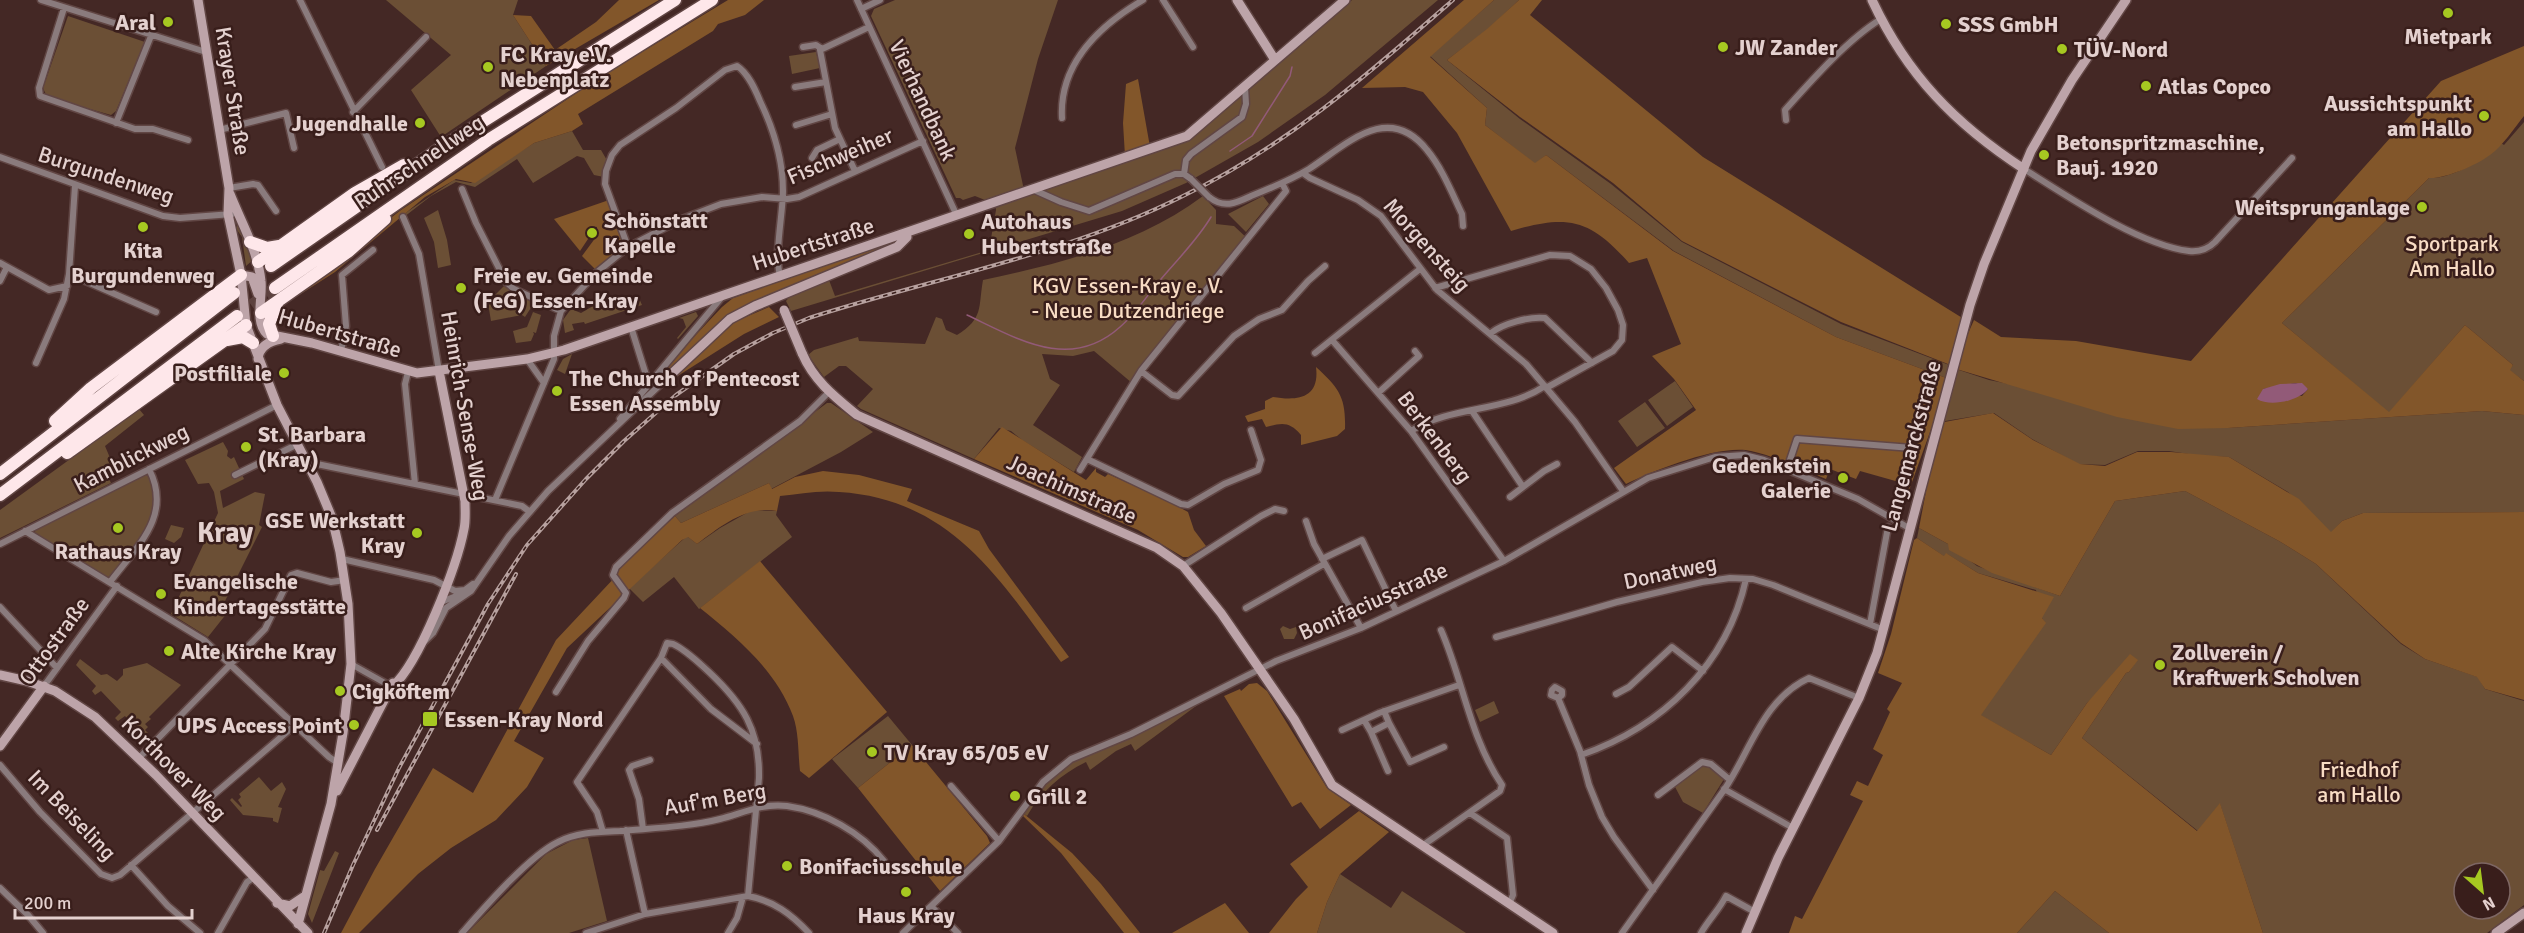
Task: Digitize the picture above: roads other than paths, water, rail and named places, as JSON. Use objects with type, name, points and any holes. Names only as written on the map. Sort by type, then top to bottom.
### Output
[{"type":"highway","name":"Ruhrschnellweg","points":[[271,266],[441,148],[675,0]]},
{"type":"highway","name":"Ruhrschnellweg","points":[[261,308],[414,190],[582,80],[712,0]]},
{"type":"highway","points":[[258,262],[355,193],[392,171],[441,148]]},
{"type":"highway","points":[[250,242],[267,248],[282,244]]},
{"type":"highway","points":[[24,454],[46,429],[91,388],[241,275]]},
{"type":"highway","points":[[0,474],[234,292]]},
{"type":"highway","points":[[273,336],[269,329],[269,320],[277,294]]},
{"type":"highway","points":[[1,494],[76,447],[218,344],[242,320]]},
{"type":"highway","points":[[1,494],[242,320]]},
{"type":"highway","points":[[218,344],[238,336],[247,338],[253,343]]},
{"type":"street","points":[[40,0],[206,52]]},
{"type":"street","name":"Krayer Straße","points":[[198,0],[233,214],[244,302],[242,320],[278,405],[332,518],[345,580],[351,664],[339,766],[331,804],[297,924]]},
{"type":"street","points":[[300,0],[353,112],[382,166]]},
{"type":"street","name":"Vierhandbank","points":[[857,0],[957,216]]},
{"type":"street","points":[[861,9],[880,0]]},
{"type":"street","points":[[1062,118],[1061,101],[1068,80],[1075,63],[1089,42],[1111,20],[1143,0]]},
{"type":"street","points":[[1163,0],[1193,47]]},
{"type":"street","points":[[1237,0],[1275,60]]},
{"type":"street","name":"Hubertstraße","points":[[261,308],[263,330],[267,334],[341,351],[408,372],[439,371],[555,353],[1187,136],[1345,0]]},
{"type":"street","points":[[1872,0],[1911,68],[1951,114],[1978,138],[2109,219],[2144,237],[2195,251],[2211,246],[2292,158]]},
{"type":"street","name":"Langemarckstraße","points":[[1746,933],[1793,828],[1859,698],[1884,630],[1909,528],[1970,305],[2024,168],[2072,80],[2126,0]]},
{"type":"street","points":[[64,8],[39,88],[40,96],[135,129],[153,129],[188,140]]},
{"type":"street","points":[[1786,120],[1785,110],[1797,96],[1865,30],[1881,19]]},
{"type":"street","points":[[822,49],[869,27]]},
{"type":"street","points":[[116,123],[151,36]]},
{"type":"street","points":[[353,112],[426,38]]},
{"type":"street","points":[[803,47],[816,45],[822,49],[832,114],[840,139],[855,171]]},
{"type":"street","points":[[628,247],[605,184],[606,171],[612,155],[620,145],[733,66],[743,71],[760,100],[772,129],[781,164],[780,275]]},
{"type":"street","points":[[795,87],[826,82]]},
{"type":"street","points":[[1184,174],[1186,160],[1191,154],[1242,117],[1246,104],[1245,87]]},
{"type":"street","points":[[219,130],[286,113],[294,148]]},
{"type":"street","points":[[796,125],[832,114]]},
{"type":"street","points":[[1032,189],[1089,211],[1175,174],[1184,174],[1209,197],[1220,204],[1231,204],[1303,173],[1366,131],[1384,128],[1406,132],[1421,143],[1432,157],[1462,214],[1463,226]]},
{"type":"street","points":[[812,158],[817,150],[840,139]]},
{"type":"street","name":"Fischweiher","points":[[495,500],[555,353],[554,336],[561,311],[596,273],[628,247],[663,227],[704,210],[762,197],[799,197],[923,141]]},
{"type":"street","name":"Burgundenweg","points":[[0,157],[163,216],[180,218],[233,214]]},
{"type":"street","name":"Morgensteig","points":[[1303,173],[1358,200],[1376,212],[1435,288],[1527,364],[1575,422],[1623,491]]},
{"type":"street","points":[[1080,470],[1141,371],[1286,191],[1282,183]]},
{"type":"street","name":"Krayer Straße","points":[[229,191],[253,184],[258,185],[276,211]]},
{"type":"street","points":[[36,363],[64,299],[67,286],[75,186]]},
{"type":"street","points":[[462,189],[476,223],[506,282],[514,289],[561,311]]},
{"type":"street","name":"Krayer Straße","points":[[233,214],[250,242],[258,262],[261,308]]},
{"type":"street","name":"Heinrich-Sense-Weg","points":[[392,687],[399,681],[440,603],[464,532],[465,504],[419,254],[403,217]]},
{"type":"street","points":[[614,426],[624,420],[730,319],[897,247],[907,237],[906,233]]},
{"type":"street","points":[[341,351],[346,326],[342,274],[373,250]]},
{"type":"street","points":[[1411,431],[1431,420],[1516,401],[1592,363],[1618,347],[1624,333],[1618,310],[1606,288],[1591,269],[1570,256],[1550,255],[1435,288]]},
{"type":"street","points":[[241,275],[258,262]]},
{"type":"street","points":[[0,263],[49,290],[67,286]]},
{"type":"street","points":[[1141,371],[1172,395],[1178,396],[1226,343],[1252,323],[1282,310],[1308,280],[1325,266]]},
{"type":"street","points":[[0,281],[7,267]]},
{"type":"street","points":[[1315,352],[1420,269]]},
{"type":"street","points":[[69,274],[156,312]]},
{"type":"street","points":[[241,275],[252,277],[261,308]]},
{"type":"street","points":[[440,603],[461,594],[476,583],[504,543],[530,512],[564,474],[614,426],[723,295]]},
{"type":"street","name":"Joachimstraße","points":[[778,297],[809,369],[829,392],[857,415],[1157,548],[1183,566],[1262,669],[1332,785],[1553,933]]},
{"type":"street","points":[[244,302],[251,312],[261,308]]},
{"type":"street","points":[[697,304],[706,316]]},
{"type":"street","points":[[242,320],[261,308]]},
{"type":"street","points":[[1491,333],[1501,327],[1545,318],[1592,363]]},
{"type":"street","points":[[631,327],[644,370],[652,380],[663,381]]},
{"type":"street","points":[[258,359],[260,351],[267,344],[287,338]]},
{"type":"street","name":"Berkenberg","points":[[1332,340],[1411,431],[1504,561]]},
{"type":"street","points":[[1378,393],[1419,356],[1415,351]]},
{"type":"street","points":[[527,359],[544,383]]},
{"type":"street","points":[[408,372],[405,384],[415,484]]},
{"type":"street","points":[[556,693],[588,641],[624,598],[626,593],[613,575],[616,567],[672,513],[800,421],[829,392]]},
{"type":"street","name":"Kamblickweg","points":[[0,544],[278,405]]},
{"type":"street","points":[[1472,411],[1522,487]]},
{"type":"street","points":[[1087,459],[1181,504],[1188,505],[1224,484],[1258,470],[1261,460],[1251,430]]},
{"type":"street","points":[[1787,469],[1797,439],[1912,448]]},
{"type":"street","points":[[235,475],[298,444]]},
{"type":"street","name":"Bonifaciusstraße","points":[[903,933],[999,841],[1042,782],[1060,766],[1083,753],[1131,734],[1276,661],[1361,628],[1504,561],[1648,478],[1715,457],[1730,454],[1744,455],[1787,469],[1858,498],[1909,528]]},
{"type":"street","points":[[307,462],[522,506],[530,512]]},
{"type":"street","points":[[1510,497],[1557,464]]},
{"type":"street","name":"Ottostraße","points":[[110,582],[155,517],[159,500],[157,484],[149,469]]},
{"type":"street","points":[[1183,566],[1261,516],[1275,509],[1284,511]]},
{"type":"street","points":[[1306,521],[1311,538],[1361,628]]},
{"type":"street","name":"Langemarckstraße","points":[[1870,624],[1888,527]]},
{"type":"street","points":[[26,531],[191,631],[214,648],[339,766]]},
{"type":"street","points":[[1245,608],[1362,540],[1396,612]]},
{"type":"street","points":[[342,559],[434,580],[459,591],[476,583]]},
{"type":"street","points":[[139,758],[265,629],[291,575],[297,573],[331,582],[345,580]]},
{"type":"street","name":"Donatweg","points":[[1496,637],[1605,605],[1716,579],[1746,579],[1773,585],[1884,630]]},
{"type":"street","points":[[1581,755],[1626,736],[1675,702],[1702,671],[1726,634],[1739,604],[1746,579]]},
{"type":"street","name":"Heinrich-Sense-Weg","points":[[420,644],[433,633],[446,608],[471,591],[476,583]]},
{"type":"street","name":"Ottostraße","points":[[0,746],[117,586]]},
{"type":"street","name":"Heinrich-Sense-Weg","points":[[331,804],[432,608],[440,603]]},
{"type":"street","points":[[0,607],[57,668]]},
{"type":"street","points":[[1422,846],[1500,791],[1502,785],[1485,756],[1459,686],[1455,663],[1441,630]]},
{"type":"street","points":[[603,832],[597,812],[577,782],[662,658],[668,643],[673,644],[700,664],[736,699],[757,744],[759,777],[745,897],[728,933]]},
{"type":"street","points":[[1616,694],[1629,687],[1672,647],[1702,671]]},
{"type":"street","points":[[662,658],[711,709],[757,744]]},
{"type":"street","points":[[351,664],[392,687]]},
{"type":"street","name":"Korthover Weg","points":[[0,675],[44,686],[69,698],[95,717],[139,758],[252,878],[308,933]]},
{"type":"street","points":[[1622,933],[1724,789],[1750,740],[1769,713],[1809,678],[1859,698]]},
{"type":"street","points":[[1342,730],[1384,711],[1459,686]]},
{"type":"street","points":[[1558,698],[1581,755],[1586,779],[1602,817],[1653,890]]},
{"type":"street","points":[[1384,711],[1410,762],[1444,747]]},
{"type":"street","points":[[1364,720],[1388,771]]},
{"type":"street","points":[[1371,732],[1389,723]]},
{"type":"street","points":[[131,865],[295,725]]},
{"type":"street","points":[[343,732],[345,740],[350,744],[362,741]]},
{"type":"street","name":"Heinrich-Sense-Weg","points":[[339,766],[362,741]]},
{"type":"street","name":"Auf'm Berg","points":[[643,829],[639,799],[629,770],[632,766],[650,760]]},
{"type":"street","points":[[1658,795],[1702,762],[1711,764],[1732,777]]},
{"type":"street","name":"Im Beiseling","points":[[0,765],[40,812],[101,874],[108,878],[116,877],[131,865],[168,906],[200,933]]},
{"type":"street","points":[[951,786],[999,841]]},
{"type":"street","points":[[1724,789],[1793,828]]},
{"type":"street","name":"Auf'm Berg","points":[[462,933],[480,912],[543,851],[566,838],[705,822],[755,807],[786,806],[830,820],[860,837],[885,861]]},
{"type":"street","points":[[1470,813],[1507,838],[1513,895],[1509,904]]},
{"type":"street","points":[[626,830],[645,914]]},
{"type":"street","points":[[218,933],[252,878]]},
{"type":"street","points":[[0,888],[43,933]]},
{"type":"street","points":[[277,903],[290,906],[306,895]]},
{"type":"street","points":[[1701,933],[1726,896],[1755,912]]},
{"type":"street","points":[[586,933],[645,914],[745,897],[764,899],[778,906],[806,932]]},
{"type":"street","points":[[931,906],[958,933]]},
{"type":"street","points":[[2496,933],[2523,915]]},
{"type":"waterway","points":[[1230,151],[1252,136],[1290,76],[1292,67]]},
{"type":"waterway","points":[[967,315],[1005,333],[1044,347],[1063,349],[1082,347],[1101,340],[1120,327],[1135,312],[1192,244],[1211,217]]},
{"type":"tunnel","points":[[237,316],[275,288]]},
{"type":"railway","points":[[324,933],[399,768],[488,604],[527,545],[586,479],[624,441],[676,395],[734,354],[773,333],[809,318],[1046,250],[1138,217],[1183,196],[1257,155],[1292,132],[1389,56],[1453,0]]},
{"type":"railway","points":[[377,830],[516,574]]},
{"type":"place","name":"Mietpark","points":[[2448,13]]},
{"type":"place","name":"Aral","points":[[168,22]]},
{"type":"place","name":"SSS GmbH","points":[[1946,24]]},
{"type":"place","name":"JW Zander","points":[[1723,47]]},
{"type":"place","name":"TÜV-Nord","points":[[2062,49]]},
{"type":"place","name":"FC Kray e.V. Nebenplatz","points":[[488,67]]},
{"type":"place","name":"Atlas Copco","points":[[2146,86]]},
{"type":"place","name":"Aussichtspunkt am Hallo","points":[[2484,116]]},
{"type":"place","name":"Jugendhalle","points":[[420,123]]},
{"type":"place","name":"Betonspritzmaschine, Bauj. 1920","points":[[2044,155]]},
{"type":"place","name":"Weitsprunganlage","points":[[2422,207]]},
{"type":"place","name":"Kita Burgundenweg","points":[[143,227]]},
{"type":"place","name":"Schönstatt Kapelle","points":[[592,233]]},
{"type":"place","name":"Autohaus Hubertstraße","points":[[969,234]]},
{"type":"place","name":"Freie ev. Gemeinde (FeG) Essen-Kray","points":[[461,288]]},
{"type":"place","name":"Postfiliale","points":[[284,373]]},
{"type":"place","name":"The Church of Pentecost Essen Assembly","points":[[557,391]]},
{"type":"place","name":"St. Barbara (Kray)","points":[[246,447]]},
{"type":"place","name":"Gedenkstein Galerie","points":[[1843,478]]},
{"type":"place","name":"Rathaus Kray","points":[[118,528]]},
{"type":"place","name":"GSE Werkstatt Kray","points":[[417,533]]},
{"type":"place","name":"Evangelische Kindertagesstätte","points":[[161,594]]},
{"type":"place","name":"Alte Kirche Kray","points":[[169,651]]},
{"type":"place","name":"Zollverein / Kraftwerk Scholven","points":[[2160,665]]},
{"type":"place","name":"Cigköftem","points":[[340,691]]},
{"type":"place","name":"Essen-Kray Nord","points":[[430,719]]},
{"type":"place","name":"UPS Access Point","points":[[354,725]]},
{"type":"place","name":"TV Kray 65/05 eV","points":[[872,752]]},
{"type":"place","name":"Grill 2","points":[[1015,796]]},
{"type":"place","name":"Bonifaciusschule","points":[[787,866]]},
{"type":"place","name":"Haus Kray","points":[[906,892]]},
{"type":"district","name":"Kray","points":[[225,533]]},
{"type":"park label","name":"Sportpark Am Hallo","points":[[2452,256]]},
{"type":"park label","name":"KGV Essen-Kray e. V. - Neue Dutzendriege","points":[[1128,298]]},
{"type":"park label","name":"Friedhof am Hallo","points":[[2359,782]]}]
